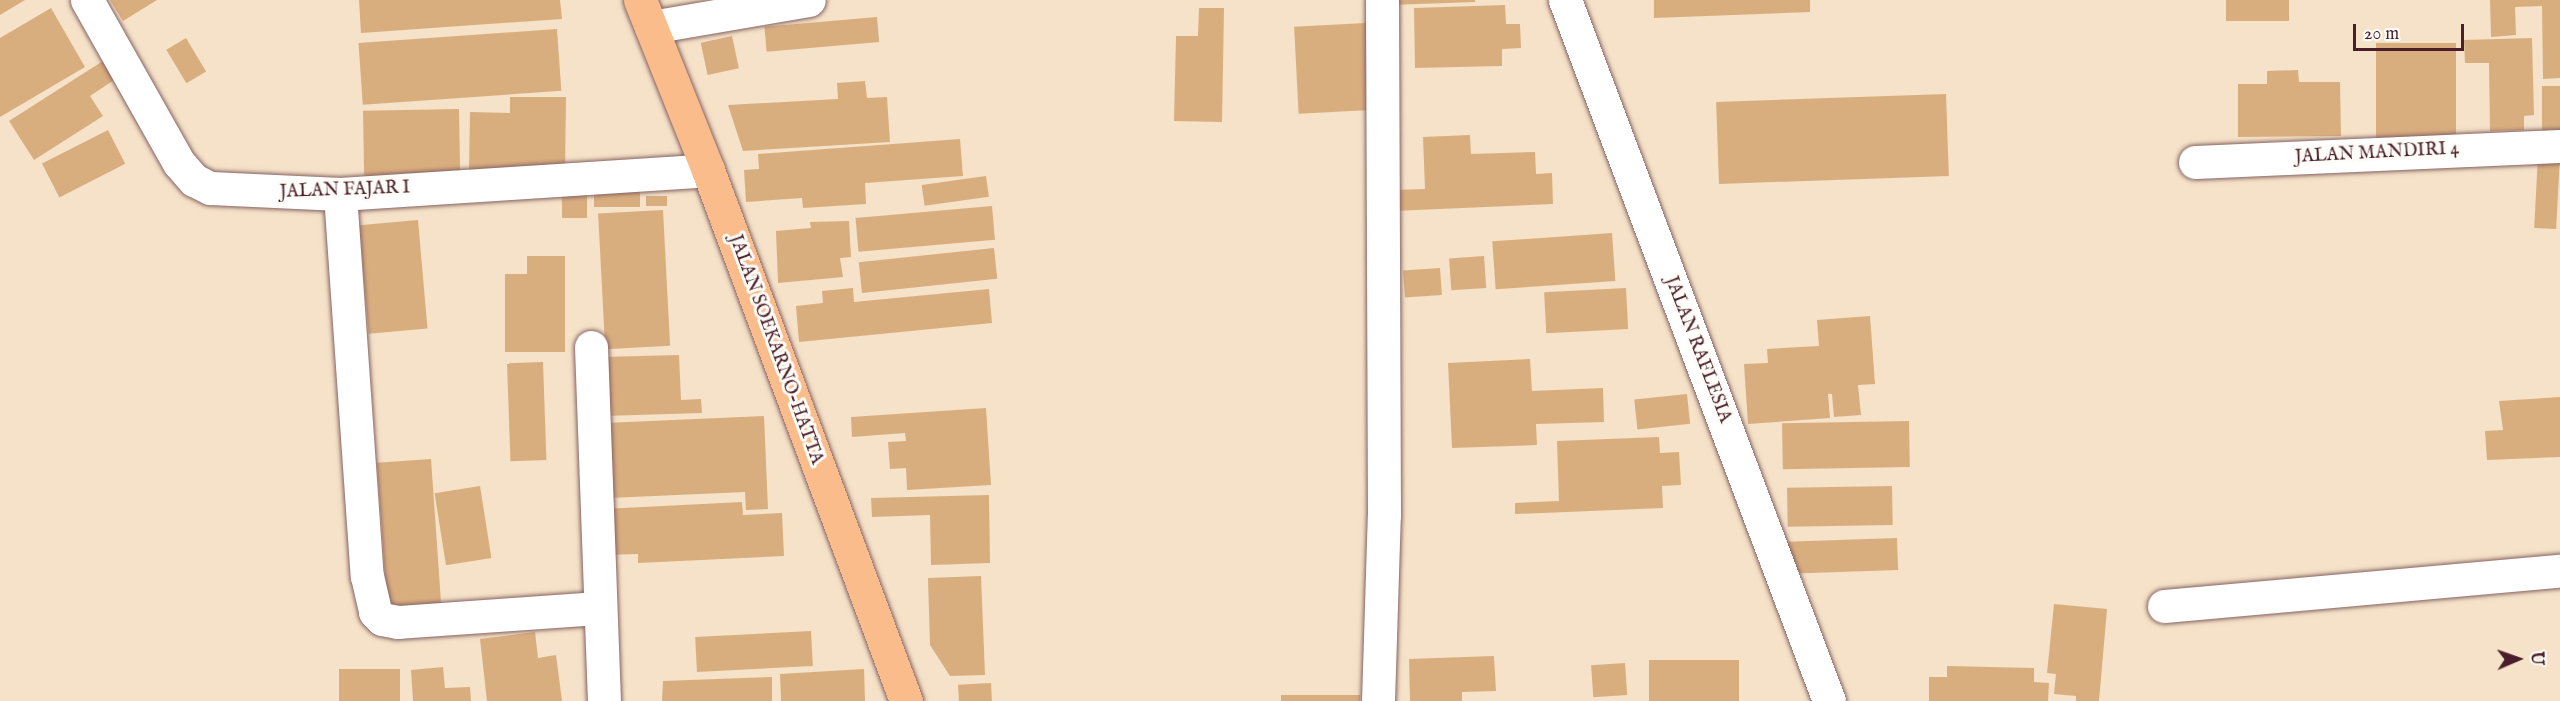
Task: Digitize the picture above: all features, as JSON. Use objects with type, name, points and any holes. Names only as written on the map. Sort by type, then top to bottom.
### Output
[{"type":"main road","name":"JALAN SOEKARNO-HATTA","points":[[646,14],[708,170],[906,701]]},
{"type":"street","name":"JALAN FAJAR I","points":[[87,0],[179,163],[194,180],[210,188],[235,192],[340,194],[708,170]]},
{"type":"street","points":[[646,14],[809,0]]},
{"type":"street","points":[[1378,701],[1384,515],[1382,0]]},
{"type":"street","name":"JALAN RAFLESIA","points":[[1564,0],[1829,701]]},
{"type":"street","name":"JALAN MANDIRI 4","points":[[2195,162],[2560,146]]},
{"type":"street","points":[[340,194],[367,576],[375,612],[382,619],[398,622],[600,608]]},
{"type":"street","points":[[591,346],[604,701]]},
{"type":"street","points":[[2164,606],[2560,571]]},
{"type":"building","points":[[0,0],[25,0],[0,15]]},
{"type":"building","points":[[110,0],[157,0],[123,21]]},
{"type":"building","points":[[359,0],[560,0],[562,19],[361,33]]},
{"type":"building","points":[[1390,0],[1475,0],[1475,2],[1390,5]]},
{"type":"building","points":[[1654,0],[1810,0],[1810,12],[1654,18]]},
{"type":"building","points":[[2226,0],[2289,0],[2289,21],[2226,21]]},
{"type":"building","points":[[2490,0],[2560,0],[2560,78],[2543,79],[2542,6],[2515,7],[2516,35],[2491,37]]},
{"type":"building","points":[[1505,5],[1506,24],[1520,24],[1521,48],[1502,49],[1502,66],[1415,68],[1414,8]]},
{"type":"building","points":[[51,8],[85,67],[0,117],[0,38]]},
{"type":"building","points":[[1199,8],[1224,8],[1222,122],[1174,121],[1176,36],[1198,36]]},
{"type":"building","points":[[877,17],[879,42],[767,52],[764,27]]},
{"type":"building","points":[[1366,23],[1371,110],[1299,114],[1294,27]]},
{"type":"building","points":[[557,29],[561,91],[363,105],[358,43]]},
{"type":"building","points":[[732,36],[739,68],[708,75],[701,43]]},
{"type":"building","points":[[186,38],[206,71],[186,83],[166,50]]},
{"type":"building","points":[[2532,38],[2534,115],[2524,116],[2524,130],[2490,131],[2489,63],[2465,63],[2464,40]]},
{"type":"building","points":[[2376,43],[2456,43],[2456,146],[2376,146]]},
{"type":"building","points":[[106,59],[117,78],[90,96],[103,116],[34,160],[9,121]]},
{"type":"building","points":[[2298,70],[2299,82],[2340,82],[2341,136],[2238,137],[2238,84],[2267,84],[2267,71]]},
{"type":"building","points":[[865,81],[867,98],[887,97],[890,142],[743,151],[728,105],[838,99],[837,83]]},
{"type":"building","points":[[2542,86],[2560,86],[2560,133],[2542,133]]},
{"type":"building","points":[[1946,94],[1949,176],[1719,184],[1716,102]]},
{"type":"building","points":[[510,97],[566,97],[565,171],[469,170],[470,112],[510,113]]},
{"type":"building","points":[[459,109],[460,175],[364,177],[363,111]]},
{"type":"building","points":[[108,130],[125,164],[59,197],[42,164]]},
{"type":"building","points":[[1470,135],[1471,154],[1535,152],[1536,174],[1552,173],[1553,204],[1393,211],[1392,190],[1425,189],[1423,137]]},
{"type":"building","points":[[960,139],[963,176],[865,183],[866,204],[803,208],[802,198],[746,202],[744,170],[759,169],[758,154]]},
{"type":"building","points":[[2538,155],[2560,156],[2556,229],[2534,228]]},
{"type":"building","points":[[986,176],[989,197],[925,206],[922,185]]},
{"type":"building","points":[[594,190],[640,190],[640,207],[594,207]]},
{"type":"building","points":[[562,192],[587,192],[587,218],[562,218]]},
{"type":"building","points":[[646,196],[667,196],[667,206],[646,206]]},
{"type":"building","points":[[992,206],[995,240],[858,252],[856,218]]},
{"type":"building","points":[[663,210],[670,346],[605,349],[598,213]]},
{"type":"building","points":[[418,220],[427,329],[369,334],[359,225]]},
{"type":"building","points":[[849,221],[851,257],[840,258],[843,277],[778,283],[776,231],[811,228],[810,222]]},
{"type":"building","points":[[1612,233],[1615,281],[1496,289],[1492,241]]},
{"type":"building","points":[[994,248],[997,279],[862,293],[859,262]]},
{"type":"building","points":[[527,256],[565,256],[565,352],[505,352],[505,274],[527,274]]},
{"type":"building","points":[[1484,256],[1486,288],[1451,290],[1449,258]]},
{"type":"building","points":[[1440,268],[1442,295],[1405,298],[1403,271]]},
{"type":"building","points":[[853,288],[854,302],[989,289],[992,323],[799,342],[796,306],[823,303],[822,291]]},
{"type":"building","points":[[1626,288],[1628,329],[1546,333],[1544,292]]},
{"type":"building","points":[[1870,316],[1875,384],[1858,385],[1861,415],[1834,417],[1832,394],[1828,394],[1830,418],[1748,424],[1744,364],[1768,363],[1767,349],[1819,346],[1817,320]]},
{"type":"building","points":[[679,355],[681,400],[701,399],[702,413],[603,416],[602,357]]},
{"type":"building","points":[[1530,359],[1532,391],[1603,388],[1604,422],[1536,424],[1537,445],[1452,448],[1448,363]]},
{"type":"building","points":[[543,362],[546,460],[510,461],[507,363]]},
{"type":"building","points":[[1687,394],[1690,424],[1637,429],[1634,400]]},
{"type":"building","points":[[2560,397],[2560,457],[2487,460],[2485,431],[2503,430],[2499,401]]},
{"type":"building","points":[[986,408],[991,485],[907,490],[906,468],[890,469],[888,442],[906,441],[905,433],[852,437],[851,417]]},
{"type":"building","points":[[764,416],[768,509],[746,510],[745,492],[609,498],[605,423]]},
{"type":"building","points":[[1909,421],[1910,467],[1783,469],[1782,423]]},
{"type":"building","points":[[1659,437],[1660,453],[1679,452],[1681,485],[1662,486],[1663,508],[1515,514],[1515,503],[1559,501],[1557,441]]},
{"type":"building","points":[[431,459],[442,610],[388,613],[377,463]]},
{"type":"building","points":[[480,486],[491,558],[446,565],[435,493]]},
{"type":"building","points":[[1892,486],[1893,525],[1788,527],[1787,488]]},
{"type":"building","points":[[989,495],[990,563],[931,565],[930,515],[872,517],[871,498]]},
{"type":"building","points":[[742,502],[743,515],[782,513],[784,556],[638,563],[638,554],[605,555],[603,509]]},
{"type":"building","points":[[1897,538],[1898,570],[1788,574],[1787,542]]},
{"type":"building","points":[[981,576],[985,675],[950,676],[930,645],[928,578]]},
{"type":"building","points":[[2054,604],[2107,609],[2099,701],[2076,701],[2076,696],[2054,694],[2056,674],[2047,673]]},
{"type":"building","points":[[811,631],[813,666],[697,672],[695,637]]},
{"type":"building","points":[[535,632],[538,658],[556,655],[562,701],[487,701],[480,639]]},
{"type":"building","points":[[1494,656],[1496,691],[1462,692],[1462,701],[1410,701],[1409,659]]},
{"type":"building","points":[[1649,660],[1739,660],[1739,701],[1649,701]]},
{"type":"building","points":[[1625,663],[1627,695],[1593,697],[1591,665]]},
{"type":"building","points":[[1947,666],[2034,668],[2034,682],[2049,683],[2048,701],[1929,701],[1929,677],[1947,677]]},
{"type":"building","points":[[443,667],[445,688],[470,687],[471,701],[413,701],[411,670]]},
{"type":"building","points":[[339,669],[400,669],[400,701],[339,701]]},
{"type":"building","points":[[864,669],[865,701],[781,701],[780,674]]},
{"type":"building","points":[[772,677],[772,701],[662,701],[663,681]]},
{"type":"building","points":[[991,683],[992,701],[959,701],[958,685]]},
{"type":"building","points":[[1281,695],[1360,695],[1360,701],[1281,701]]}]
